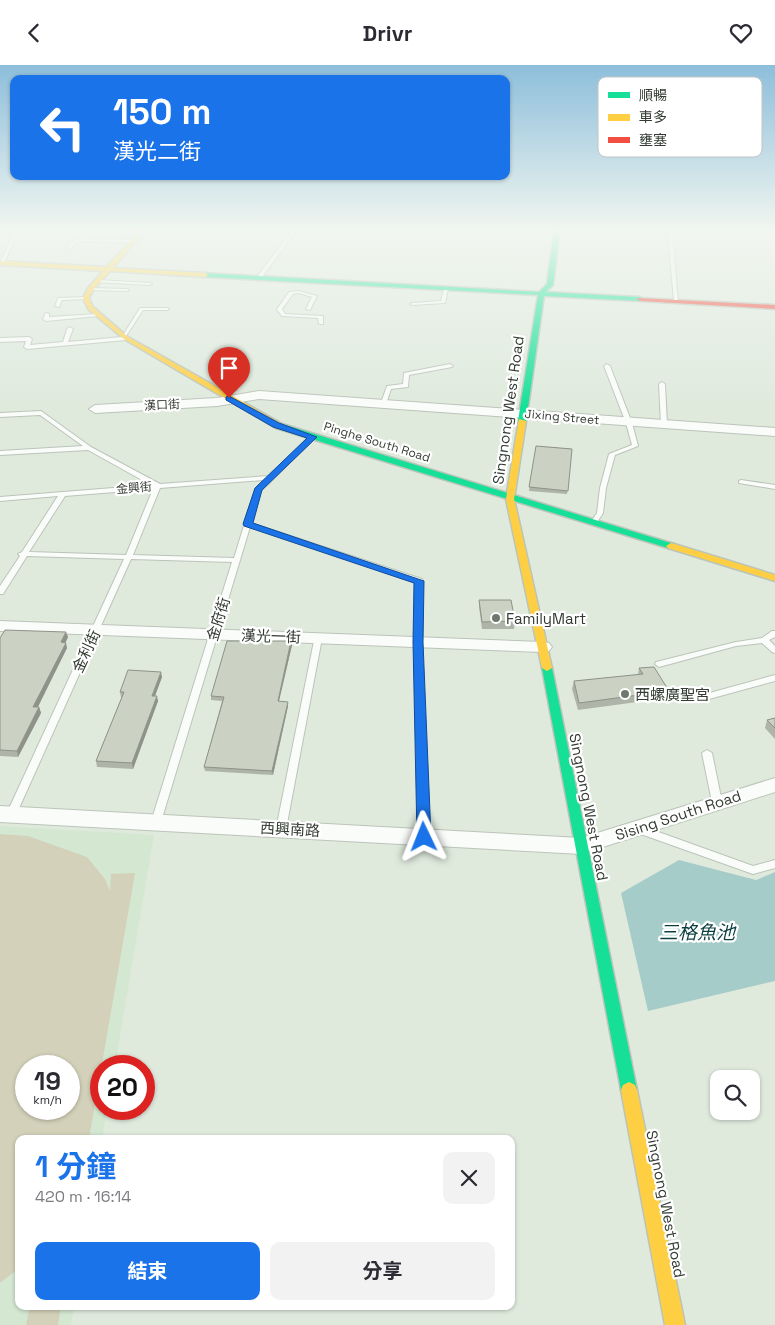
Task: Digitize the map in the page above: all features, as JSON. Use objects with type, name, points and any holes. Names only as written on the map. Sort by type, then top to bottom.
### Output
[{"type":"main road","name":"Pinghe South Road","points":[[91,290],[90,308],[125,337],[276,425],[510,499],[775,578]]},
{"type":"main road","name":"Singnong West Road","points":[[538,290],[510,499],[543,647],[674,1325]]},
{"type":"main road","points":[[546,290],[676,302],[775,308]]},
{"type":"street","name":"Jixing Street","points":[[229,398],[259,395],[775,432]]},
{"type":"street","name":"漢口街","points":[[95,409],[217,402],[229,398]]},
{"type":"street","name":"漢光一街","points":[[0,626],[543,647]]},
{"type":"street","name":"Sising South Road","points":[[581,846],[775,785]]},
{"type":"street","name":"西興南路","points":[[6,814],[581,846]]},
{"type":"lane","points":[[57,306],[60,299],[89,290]]},
{"type":"lane","points":[[119,290],[126,290]]},
{"type":"lane","points":[[296,290],[291,293],[279,309],[284,315],[321,317],[321,323]]},
{"type":"lane","points":[[307,290],[315,296],[308,309]]},
{"type":"lane","points":[[412,304],[443,302],[446,290]]},
{"type":"lane","points":[[675,290],[676,302]]},
{"type":"lane","points":[[0,340],[29,339],[27,347],[125,337],[142,309],[167,309]]},
{"type":"lane","points":[[47,314],[46,319],[98,315]]},
{"type":"lane","points":[[66,344],[70,329]]},
{"type":"lane","points":[[384,403],[389,387],[406,386],[406,374],[423,373],[434,367],[450,366]]},
{"type":"lane","points":[[594,523],[600,513],[603,488],[612,454],[634,446],[629,423],[607,366]]},
{"type":"lane","points":[[662,384],[664,425]]},
{"type":"lane","points":[[0,415],[41,413],[89,448],[158,486]]},
{"type":"lane","name":"金府街","points":[[156,821],[258,490],[268,478],[313,437]]},
{"type":"lane","points":[[0,453],[89,448]]},
{"type":"lane","name":"金興街","points":[[0,499],[268,478]]},
{"type":"lane","points":[[741,482],[775,487]]},
{"type":"lane","name":"金利街","points":[[6,814],[96,630],[158,486]]},
{"type":"lane","points":[[0,592],[22,554],[63,494]]},
{"type":"lane","points":[[248,524],[419,581],[418,642],[424,837]]},
{"type":"lane","points":[[22,554],[236,560]]},
{"type":"lane","points":[[660,664],[736,644],[764,640],[775,633]]},
{"type":"lane","points":[[281,829],[318,638]]},
{"type":"lane","points":[[764,640],[775,651]]},
{"type":"lane","points":[[709,696],[775,679]]},
{"type":"lane","points":[[707,753],[717,802]]},
{"type":"lane","points":[[636,828],[753,869],[775,863]]},
{"type":"shaded area","points":[[0,826],[154,835],[117,1055],[90,1055],[90,1120],[105,1120],[103,1135],[15,1135],[15,1310],[73,1310],[71,1325],[0,1325]]},
{"type":"shaded area","points":[[0,834],[28,836],[87,857],[105,879],[110,891],[111,874],[135,873],[104,1055],[90,1055],[90,1120],[92,1120],[90,1135],[15,1135],[15,1271],[0,1283]]},
{"type":"shaded area","points":[[29,1310],[60,1310],[58,1325],[26,1325]]},
{"type":"water","name":"三格魚池","points":[[679,860],[756,880],[775,872],[775,981],[648,1011],[621,893]]},
{"type":"building","points":[[536,446],[572,449],[568,491],[529,487]]},
{"type":"building","name":"FamilyMart","points":[[479,600],[511,600],[515,621],[482,622]]},
{"type":"building","points":[[5,630],[66,632],[61,642],[66,643],[33,707],[39,707],[17,751],[0,750],[0,638]]},
{"type":"building","points":[[227,641],[291,641],[278,701],[288,702],[272,771],[204,767],[224,697],[211,696]]},
{"type":"building","points":[[654,667],[669,691],[579,703],[574,681],[643,674],[639,668]]},
{"type":"building","points":[[128,670],[161,672],[152,696],[157,696],[132,763],[96,761],[124,692],[120,692]]},
{"type":"building","points":[[775,718],[775,728],[767,720]]},
{"type":"traffic: fast","points":[[473,290],[640,299]]},
{"type":"traffic: fast","points":[[522,421],[541,293],[545,290]]},
{"type":"traffic: fast","points":[[279,426],[671,546]]},
{"type":"traffic: fast","points":[[547,668],[629,1090]]},
{"type":"traffic: slow","points":[[90,290],[86,298],[90,308],[126,338],[279,426]]},
{"type":"traffic: slow","points":[[522,421],[510,499],[547,668]]},
{"type":"traffic: slow","points":[[671,546],[775,578]]},
{"type":"traffic: slow","points":[[629,1090],[675,1325]]},
{"type":"traffic: jam","points":[[640,299],[775,307]]},
{"type":"place","name":"FamilyMart","points":[[496,618]]},
{"type":"place","name":"西螺廣聖宮","points":[[625,694]]},
{"type":"route","points":[[229,398],[276,425],[313,437],[268,478],[258,490],[248,524],[419,581],[418,642],[424,837]]}]
